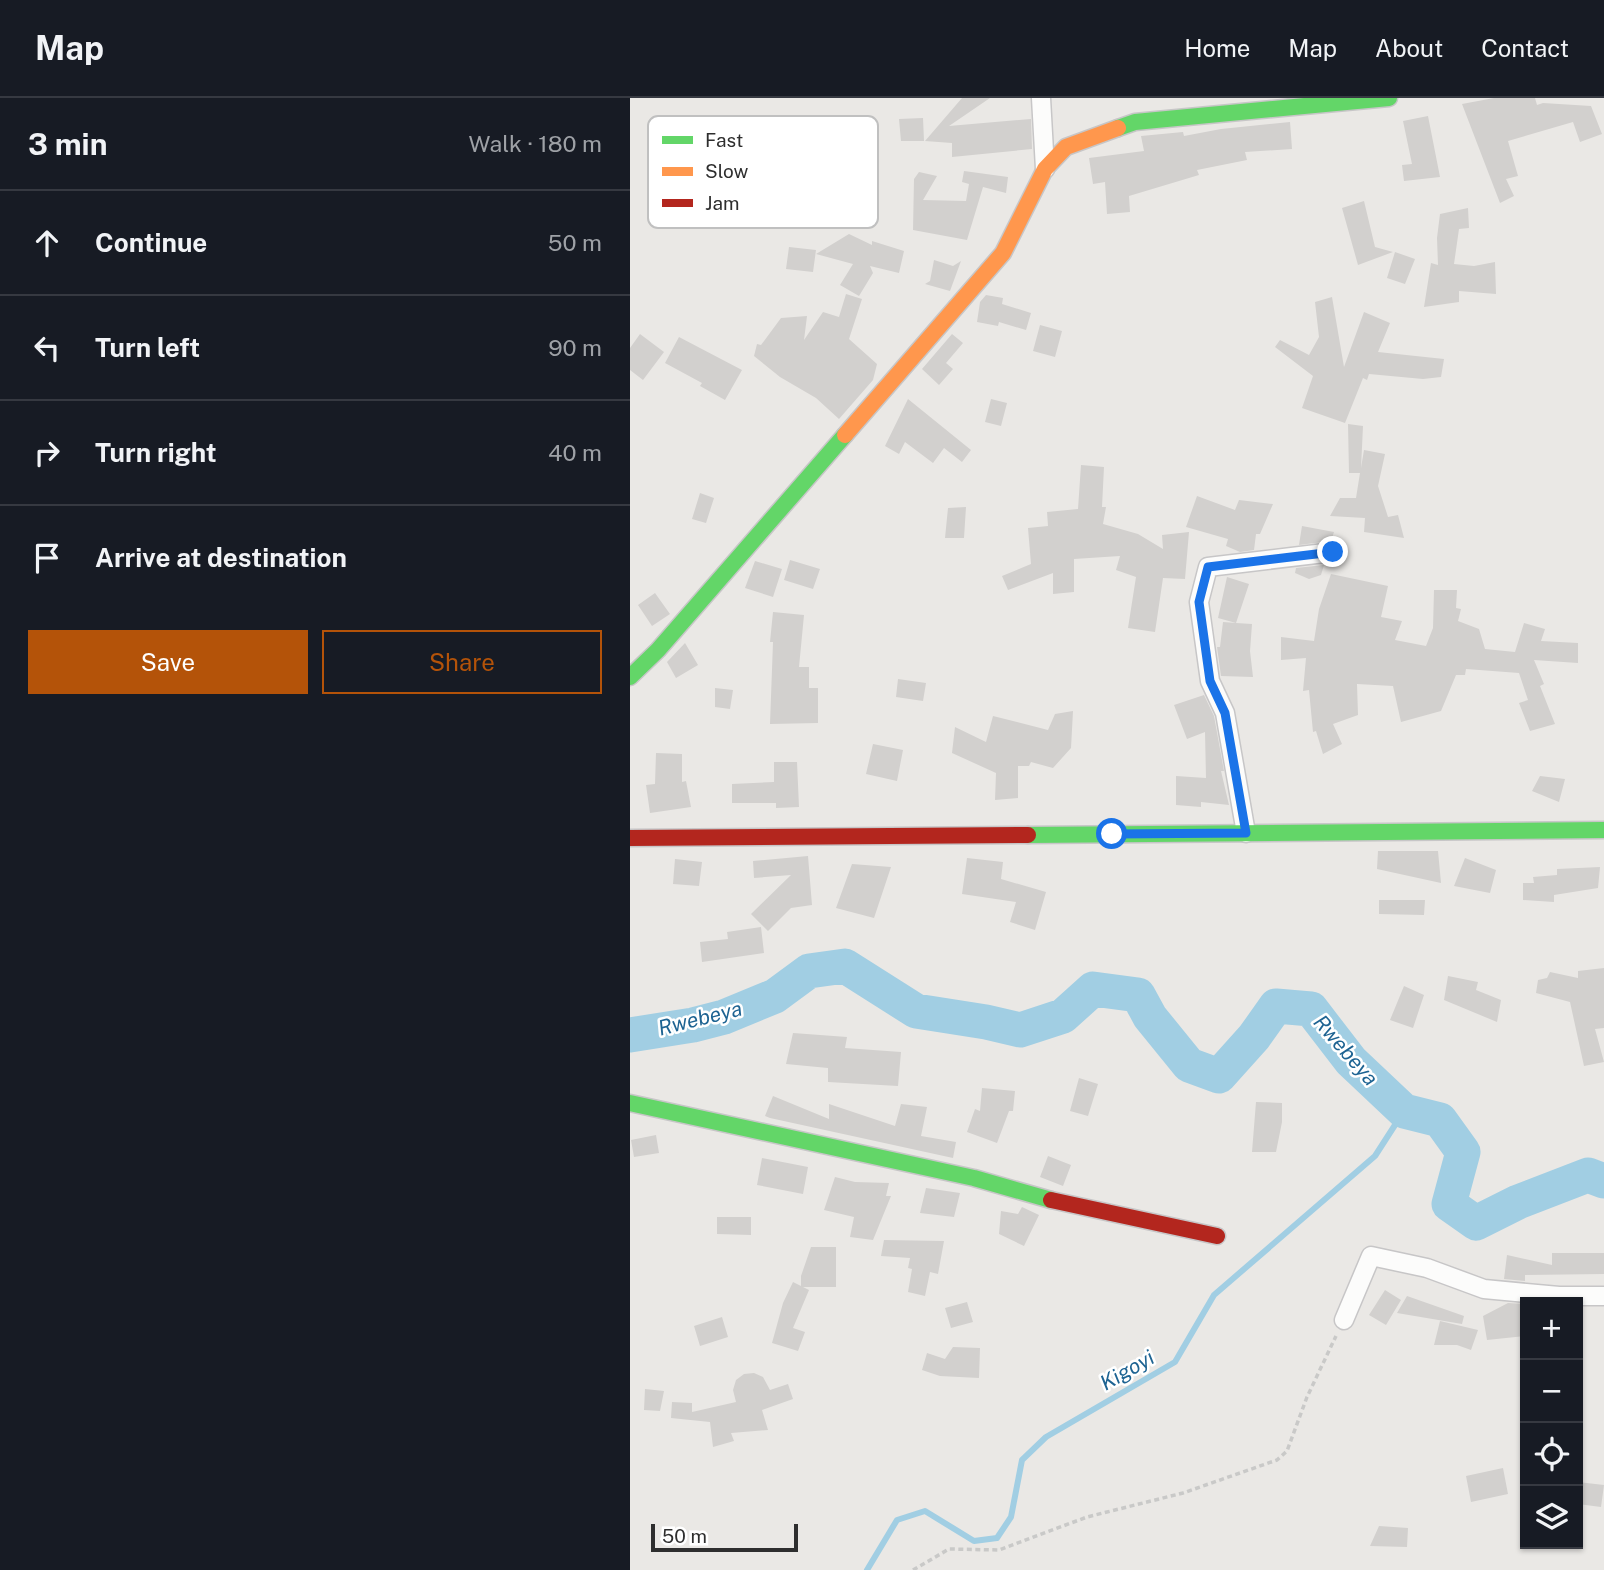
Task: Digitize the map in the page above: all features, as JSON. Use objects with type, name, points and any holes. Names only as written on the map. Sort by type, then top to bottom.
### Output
[{"type":"street","points":[[1041,98],[1045,169]]},
{"type":"street","points":[[630,677],[667,639],[1003,253],[1045,169],[1066,147],[1135,122],[1389,98]]},
{"type":"street","points":[[1246,833],[1225,713],[1210,681],[1199,602],[1208,567],[1333,552]]},
{"type":"street","points":[[630,838],[1604,830]]},
{"type":"street","points":[[630,1103],[974,1178],[1073,1206],[1217,1236]]},
{"type":"street","points":[[1344,1320],[1371,1256],[1427,1268],[1484,1289],[1559,1296],[1604,1296]]},
{"type":"path","points":[[913,1570],[949,1549],[999,1550],[1087,1517],[1183,1493],[1278,1460],[1287,1451],[1307,1397],[1344,1320]]},
{"type":"building","points":[[962,98],[990,98],[949,126],[1031,119],[1032,149],[952,157],[952,143],[925,141]]},
{"type":"building","points":[[1494,98],[1535,98],[1537,105],[1543,103],[1591,106],[1602,134],[1580,142],[1573,122],[1508,141],[1518,176],[1506,179],[1514,196],[1500,203],[1462,104]]},
{"type":"building","points":[[1428,116],[1440,177],[1404,181],[1402,165],[1412,164],[1403,121]]},
{"type":"building","points":[[923,118],[924,141],[901,141],[899,119]]},
{"type":"building","points":[[1290,122],[1292,149],[1245,152],[1247,160],[1197,170],[1199,175],[1129,196],[1130,212],[1107,214],[1105,182],[1093,184],[1089,158],[1144,151],[1141,136],[1183,132],[1184,136]]},
{"type":"building","points":[[964,171],[1008,177],[1006,193],[983,187],[967,240],[913,230],[914,179],[919,172],[937,176],[923,200],[966,201],[969,184],[962,182]]},
{"type":"building","points":[[1364,201],[1375,247],[1393,252],[1358,265],[1342,208]]},
{"type":"building","points":[[1468,208],[1469,228],[1459,229],[1454,264],[1474,266],[1495,262],[1496,294],[1459,291],[1459,302],[1424,307],[1431,263],[1438,265],[1440,214]]},
{"type":"building","points":[[849,234],[872,245],[872,241],[904,251],[899,273],[870,266],[873,273],[859,296],[840,285],[853,264],[816,254]]},
{"type":"building","points":[[789,247],[816,250],[813,272],[786,269]]},
{"type":"building","points":[[1395,252],[1415,259],[1405,284],[1387,278]]},
{"type":"building","points":[[934,260],[953,266],[961,261],[950,291],[925,284],[930,281]]},
{"type":"building","points":[[846,294],[862,299],[849,339],[877,364],[873,380],[839,419],[816,398],[780,377],[754,356],[757,344],[761,345],[781,318],[807,316],[804,340],[823,312],[839,317]]},
{"type":"building","points":[[986,295],[1003,298],[1002,304],[1031,313],[1026,330],[999,322],[998,326],[977,322],[980,302]]},
{"type":"building","points":[[1332,297],[1344,367],[1364,312],[1390,323],[1378,352],[1444,359],[1441,377],[1423,379],[1369,374],[1367,380],[1363,378],[1345,423],[1302,408],[1313,376],[1275,347],[1280,340],[1309,355],[1319,337],[1315,302]]},
{"type":"building","points":[[1040,325],[1062,331],[1055,357],[1033,351]]},
{"type":"building","points":[[640,334],[664,352],[643,380],[630,370],[630,348]]},
{"type":"building","points":[[952,334],[963,343],[946,363],[953,369],[939,385],[922,369]]},
{"type":"building","points":[[679,337],[742,370],[725,400],[700,386],[702,383],[665,363]]},
{"type":"building","points":[[908,399],[971,450],[962,462],[944,448],[933,463],[905,442],[899,454],[885,446]]},
{"type":"building","points":[[991,399],[1007,403],[1001,426],[985,422]]},
{"type":"building","points":[[1348,424],[1363,426],[1361,468],[1364,450],[1385,454],[1378,486],[1388,517],[1398,515],[1404,538],[1364,532],[1365,518],[1330,516],[1340,498],[1356,498],[1360,473],[1349,473]]},
{"type":"building","points":[[1081,465],[1104,467],[1102,507],[1106,507],[1103,524],[1138,534],[1163,549],[1162,535],[1189,532],[1185,579],[1163,578],[1155,632],[1128,628],[1136,577],[1116,570],[1120,556],[1074,559],[1074,592],[1053,594],[1053,573],[1008,590],[1002,576],[1031,564],[1028,528],[1048,526],[1047,512],[1078,509]]},
{"type":"building","points":[[700,493],[714,498],[706,523],[692,519]]},
{"type":"building","points":[[1197,496],[1235,510],[1239,500],[1273,504],[1260,534],[1256,534],[1254,550],[1240,552],[1226,546],[1228,539],[1186,527]]},
{"type":"building","points":[[966,507],[964,538],[945,538],[948,508]]},
{"type":"building","points":[[1302,526],[1334,532],[1331,541],[1299,545]]},
{"type":"building","points":[[790,560],[820,569],[813,589],[784,580]]},
{"type":"building","points":[[755,561],[782,569],[773,597],[745,588]]},
{"type":"building","points":[[1324,565],[1321,575],[1309,579],[1295,573],[1296,568]]},
{"type":"building","points":[[1331,574],[1388,586],[1381,617],[1402,621],[1395,640],[1426,646],[1433,628],[1434,590],[1457,590],[1456,608],[1461,609],[1458,621],[1479,629],[1485,649],[1515,652],[1524,623],[1545,629],[1541,641],[1578,643],[1578,663],[1534,660],[1544,684],[1540,686],[1555,724],[1530,731],[1519,703],[1528,700],[1519,673],[1466,669],[1465,675],[1456,675],[1441,711],[1401,722],[1393,686],[1357,684],[1358,715],[1333,724],[1342,744],[1323,754],[1316,731],[1313,732],[1309,690],[1303,691],[1306,658],[1281,660],[1281,637],[1314,641],[1319,609]]},
{"type":"building","points":[[1227,577],[1249,584],[1236,623],[1218,618]]},
{"type":"building","points":[[655,593],[670,614],[652,626],[638,605]]},
{"type":"building","points":[[773,612],[804,615],[799,667],[809,667],[809,688],[818,688],[818,723],[770,724],[773,642],[770,642]]},
{"type":"building","points":[[1223,622],[1252,624],[1250,651],[1253,677],[1221,676],[1217,647],[1220,647]]},
{"type":"building","points":[[685,643],[698,665],[676,678],[667,662]]},
{"type":"building","points":[[898,679],[926,683],[923,701],[896,697]]},
{"type":"building","points":[[715,688],[733,690],[730,709],[715,707]]},
{"type":"building","points":[[1204,695],[1214,716],[1224,771],[1221,771],[1229,805],[1201,802],[1201,807],[1176,805],[1176,776],[1206,778],[1205,732],[1187,739],[1174,705]]},
{"type":"building","points":[[1073,711],[1071,748],[1053,768],[1031,762],[1029,766],[1018,766],[1018,798],[995,800],[996,773],[952,753],[955,727],[986,742],[993,716],[1048,730],[1055,714]]},
{"type":"building","points":[[873,744],[903,750],[897,781],[866,774]]},
{"type":"building","points":[[656,753],[682,754],[682,782],[686,781],[691,807],[650,813],[646,785],[655,784]]},
{"type":"building","points":[[774,762],[797,762],[799,807],[776,808],[776,803],[732,803],[732,784],[774,782]]},
{"type":"building","points":[[1540,776],[1565,779],[1559,802],[1532,791]]},
{"type":"building","points":[[1378,851],[1438,851],[1441,883],[1377,869]]},
{"type":"building","points":[[808,856],[812,905],[791,908],[768,931],[751,914],[791,875],[754,878],[753,861]]},
{"type":"building","points":[[967,858],[1003,862],[1001,879],[1046,892],[1035,930],[1010,922],[1016,902],[962,894]]},
{"type":"building","points":[[1465,858],[1496,870],[1490,893],[1454,886]]},
{"type":"building","points":[[675,859],[702,862],[699,886],[673,884]]},
{"type":"building","points":[[852,864],[891,867],[874,918],[836,908]]},
{"type":"building","points":[[1600,867],[1598,888],[1554,895],[1554,902],[1523,900],[1523,883],[1534,883],[1533,877],[1557,875],[1557,869]]},
{"type":"building","points":[[1379,900],[1425,900],[1424,915],[1379,914]]},
{"type":"building","points":[[761,927],[764,953],[702,962],[700,942],[728,939],[727,932]]},
{"type":"building","points":[[1604,968],[1604,1028],[1595,1029],[1604,1062],[1584,1066],[1570,1002],[1536,993],[1538,980],[1547,978],[1550,972],[1578,978],[1578,971]]},
{"type":"building","points":[[1448,976],[1478,982],[1476,990],[1501,1000],[1497,1022],[1444,1000]]},
{"type":"building","points":[[1404,986],[1424,995],[1413,1028],[1390,1020]]},
{"type":"building","points":[[793,1033],[847,1037],[845,1048],[901,1052],[898,1086],[828,1082],[828,1068],[786,1064]]},
{"type":"building","points":[[1079,1078],[1098,1084],[1088,1116],[1070,1111]]},
{"type":"building","points":[[982,1088],[1015,1091],[1013,1111],[1009,1111],[997,1143],[967,1132],[975,1109],[980,1111]]},
{"type":"building","points":[[773,1096],[829,1119],[829,1104],[895,1126],[901,1104],[927,1107],[921,1136],[956,1142],[953,1158],[770,1118],[765,1116]]},
{"type":"building","points":[[1256,1102],[1282,1103],[1282,1122],[1276,1152],[1252,1152]]},
{"type":"building","points":[[656,1135],[659,1153],[634,1157],[631,1140]]},
{"type":"building","points":[[1048,1156],[1071,1165],[1063,1186],[1040,1177]]},
{"type":"building","points":[[762,1158],[808,1167],[803,1194],[757,1185]]},
{"type":"building","points":[[835,1177],[855,1182],[889,1183],[886,1196],[891,1196],[873,1240],[850,1237],[854,1217],[824,1210]]},
{"type":"building","points":[[926,1188],[960,1193],[954,1217],[920,1213]]},
{"type":"building","points":[[1022,1207],[1039,1215],[1024,1246],[999,1234],[1001,1211],[1018,1214]]},
{"type":"building","points":[[717,1217],[751,1217],[751,1235],[717,1234]]},
{"type":"building","points":[[884,1240],[944,1241],[938,1274],[930,1272],[925,1296],[908,1292],[912,1269],[908,1268],[910,1258],[881,1256]]},
{"type":"building","points":[[811,1247],[836,1247],[836,1287],[803,1287],[809,1290],[793,1328],[805,1332],[798,1351],[772,1343],[783,1303],[793,1282],[801,1286],[801,1276]]},
{"type":"building","points":[[1552,1253],[1604,1253],[1604,1274],[1525,1275],[1525,1281],[1504,1279],[1507,1255],[1552,1265]]},
{"type":"building","points":[[1385,1290],[1401,1300],[1386,1325],[1369,1315]]},
{"type":"building","points":[[1407,1296],[1464,1316],[1462,1324],[1397,1313]]},
{"type":"building","points":[[967,1302],[973,1322],[951,1328],[945,1308]]},
{"type":"building","points":[[1508,1303],[1520,1304],[1520,1337],[1487,1340],[1483,1316]]},
{"type":"building","points":[[722,1317],[728,1337],[700,1346],[694,1326]]},
{"type":"building","points":[[1440,1321],[1478,1330],[1471,1350],[1457,1345],[1434,1345]]},
{"type":"building","points":[[953,1347],[980,1348],[979,1378],[940,1376],[922,1370],[927,1353],[945,1359]]},
{"type":"building","points":[[754,1373],[763,1377],[770,1390],[788,1384],[793,1399],[762,1410],[768,1430],[731,1433],[734,1441],[713,1447],[710,1422],[671,1418],[672,1402],[692,1403],[692,1412],[736,1402],[733,1390],[736,1380],[744,1374]]},
{"type":"building","points":[[645,1389],[664,1391],[660,1411],[644,1410]]},
{"type":"building","points":[[1503,1468],[1508,1494],[1471,1502],[1466,1476]]},
{"type":"building","points":[[1583,1483],[1604,1485],[1601,1507],[1583,1505]]},
{"type":"building","points":[[1379,1526],[1408,1528],[1407,1547],[1370,1546]]},
{"type":"waterway","name":"Rwebeya","points":[[630,1035],[724,1017],[775,996],[809,971],[845,966],[916,1011],[1020,1030],[1063,1016],[1093,989],[1138,995],[1150,1017],[1189,1065],[1219,1076],[1254,1037],[1276,1006],[1311,1009],[1351,1061],[1404,1111],[1440,1120],[1463,1152],[1449,1204],[1476,1223],[1518,1202],[1588,1175],[1604,1181]]},
{"type":"waterway","name":"Kigoyi","points":[[867,1570],[897,1520],[925,1511],[974,1541],[997,1538],[1011,1517],[1022,1460],[1046,1437],[1175,1362],[1214,1295],[1375,1156],[1404,1111]]},
{"type":"traffic: fast","points":[[1118,128],[1135,122],[1389,98]]},
{"type":"traffic: fast","points":[[630,677],[658,650],[845,435]]},
{"type":"traffic: fast","points":[[1028,835],[1604,830]]},
{"type":"traffic: fast","points":[[630,1103],[974,1178],[1051,1200]]},
{"type":"traffic: slow","points":[[845,435],[1003,253],[1045,169],[1066,147],[1118,128]]},
{"type":"traffic: jam","points":[[630,838],[1028,835]]},
{"type":"traffic: jam","points":[[1051,1200],[1217,1236]]},
{"type":"route","points":[[1112,834],[1246,833],[1225,713],[1210,681],[1199,602],[1208,567],[1333,552]]}]
